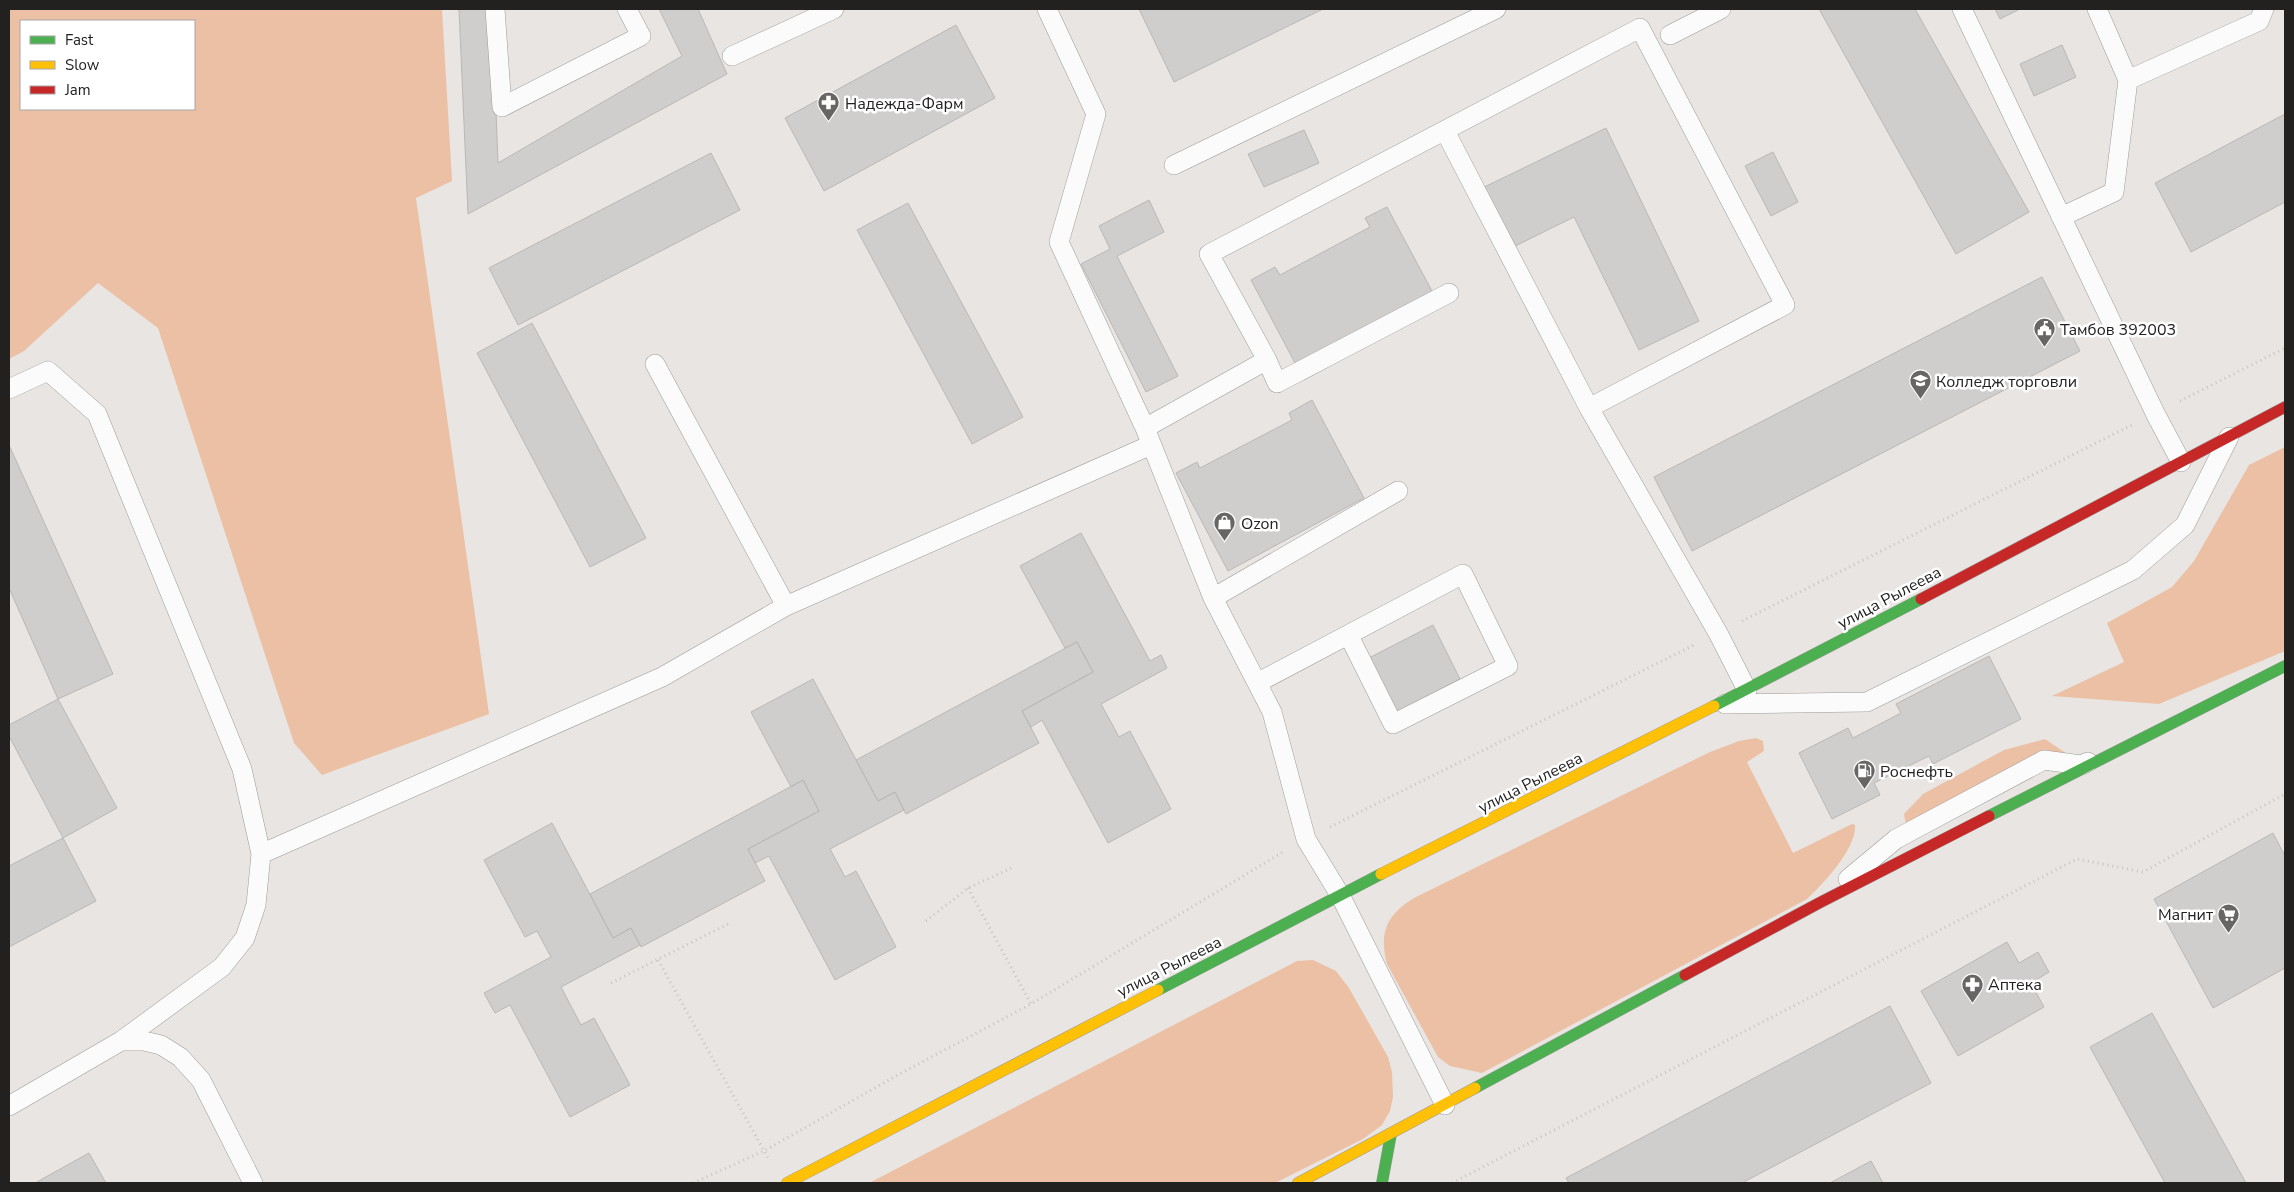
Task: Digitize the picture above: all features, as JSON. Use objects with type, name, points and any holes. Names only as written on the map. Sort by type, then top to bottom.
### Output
[{"type":"main road","name":"улица Рылеева","points":[[787,1183],[1340,895],[1721,704],[2285,407]]},
{"type":"main road","points":[[2138,739],[2285,666]]},
{"type":"main road","points":[[1298,1183],[1821,902]]},
{"type":"main road","points":[[1382,1183],[1391,1134]]},
{"type":"lane","points":[[495,9],[502,107],[641,36],[627,9]]},
{"type":"lane","points":[[732,56],[834,9]]},
{"type":"lane","points":[[1047,9],[1096,114],[1059,242],[1148,436],[1213,598],[1272,712],[1306,839],[1340,895],[1445,1105]]},
{"type":"lane","points":[[1174,164],[1496,9]]},
{"type":"lane","points":[[1962,9],[2155,414],[2181,462]]},
{"type":"lane","points":[[2061,217],[2114,192],[2128,80],[2097,9]]},
{"type":"lane","points":[[2128,80],[2260,21],[2264,9]]},
{"type":"lane","points":[[1670,35],[1714,10]]},
{"type":"lane","points":[[1449,293],[1277,383],[1267,360],[1209,254],[1640,28],[1785,305],[1589,408]]},
{"type":"lane","points":[[1445,131],[1589,408],[1718,633],[1747,690]]},
{"type":"lane","points":[[261,854],[662,677],[786,606],[1148,436],[1267,360]]},
{"type":"lane","points":[[655,364],[786,606]]},
{"type":"lane","points":[[9,389],[48,371],[97,414],[242,769],[261,854],[256,905],[244,938],[222,967],[121,1041],[9,1106]]},
{"type":"lane","points":[[1721,704],[1867,702],[2134,570],[2185,525],[2229,437]]},
{"type":"lane","points":[[1213,598],[1398,491]]},
{"type":"lane","points":[[1257,683],[1463,574],[1508,666],[1393,724],[1349,636]]},
{"type":"lane","points":[[1821,902],[1896,839],[2044,760],[2081,765],[2138,739]]},
{"type":"lane","points":[[121,1041],[144,1041],[161,1044],[180,1056],[201,1080],[253,1183]]},
{"type":"path","points":[[693,1183],[764,1151],[894,1077],[1031,1004],[1306,839],[2285,348]]},
{"type":"path","points":[[1452,1183],[2077,859],[2143,872],[2285,794]]},
{"type":"path","points":[[926,922],[968,888],[1014,867]]},
{"type":"path","points":[[968,888],[1031,1004]]},
{"type":"path","points":[[611,983],[730,923]]},
{"type":"path","points":[[658,960],[772,1167]]},
{"type":"shaded area","points":[[9,9],[442,9],[452,181],[416,198],[489,714],[322,775],[294,743],[158,328],[98,283],[24,351],[9,359]]},
{"type":"shaded area","points":[[2285,447],[2285,651],[2159,704],[2052,696],[2124,662],[2107,623],[2172,587],[2194,561],[2249,465]]},
{"type":"shaded area","points":[[1756,738],[1763,741],[1764,751],[1747,762],[1793,853],[1852,824],[1855,825],[1851,844],[1845,855],[1814,892],[1807,899],[1482,1073],[1450,1066],[1438,1057],[1387,964],[1384,943],[1385,934],[1391,918],[1397,911],[1414,898],[1710,752],[1739,741]]},
{"type":"shaded area","points":[[2045,739],[2070,756],[1909,842],[1904,814],[1923,794],[2004,750]]},
{"type":"shaded area","points":[[1313,960],[1336,971],[1349,988],[1388,1057],[1392,1072],[1393,1097],[1390,1111],[1382,1125],[1363,1139],[1275,1183],[869,1183],[1297,961]]},
{"type":"building","points":[[459,9],[492,9],[498,163],[682,56],[659,9],[698,9],[727,74],[468,214]]},
{"type":"building","points":[[1139,9],[1323,9],[1174,82]]},
{"type":"building","points":[[1819,9],[1915,9],[2029,212],[1956,254]]},
{"type":"building","points":[[1995,9],[2020,9],[2000,19]]},
{"type":"building","points":[[956,25],[995,98],[824,191],[785,118]]},
{"type":"building","points":[[2062,45],[2076,77],[2034,96],[2020,64]]},
{"type":"building","points":[[2285,114],[2285,202],[2191,252],[2155,183]]},
{"type":"building","points":[[1606,128],[1699,321],[1639,350],[1574,217],[1501,253],[1472,193]]},
{"type":"building","points":[[1304,130],[1319,163],[1264,187],[1248,154]]},
{"type":"building","points":[[1773,152],[1798,202],[1771,216],[1745,166]]},
{"type":"building","points":[[711,153],[740,210],[518,325],[489,268]]},
{"type":"building","points":[[1149,200],[1164,232],[1117,256],[1178,376],[1146,392],[1081,264],[1110,249],[1099,226]]},
{"type":"building","points":[[908,203],[1023,417],[972,444],[857,230]]},
{"type":"building","points":[[1387,207],[1440,306],[1304,380],[1251,280],[1275,267],[1280,275],[1370,227],[1365,218]]},
{"type":"building","points":[[2042,277],[2080,351],[1692,551],[1654,477]]},
{"type":"building","points":[[532,323],[646,538],[590,567],[477,353]]},
{"type":"building","points":[[1312,400],[1364,498],[1228,571],[1176,473],[1197,462],[1200,468],[1292,420],[1289,413]]},
{"type":"building","points":[[9,445],[113,674],[58,699],[9,588]]},
{"type":"building","points":[[1081,533],[1150,661],[1161,655],[1167,668],[1101,704],[1119,737],[1130,731],[1171,809],[1108,843],[1042,720],[1031,727],[1022,711],[1093,672],[1077,642],[1065,648],[1020,566]]},
{"type":"building","points":[[1433,625],[1460,679],[1393,714],[1365,660]]},
{"type":"building","points":[[1077,642],[1093,672],[1022,711],[1039,743],[906,814],[895,792],[878,801],[856,760]]},
{"type":"building","points":[[1989,656],[2021,719],[1933,764],[1929,756],[1874,783],[1880,795],[1832,819],[1799,753],[1848,728],[1853,738],[1901,713],[1896,704]]},
{"type":"building","points":[[813,679],[878,801],[895,792],[904,810],[830,849],[845,877],[856,871],[896,947],[835,980],[769,856],[755,863],[748,849],[819,811],[803,780],[791,787],[751,712]]},
{"type":"building","points":[[58,699],[117,808],[63,838],[9,736],[9,725]]},
{"type":"building","points":[[803,780],[819,811],[748,849],[765,881],[641,947],[631,928],[613,938],[590,894]]},
{"type":"building","points":[[552,823],[613,938],[631,928],[640,945],[561,987],[581,1025],[594,1018],[630,1085],[570,1117],[510,1005],[495,1013],[484,993],[551,957],[537,931],[525,937],[484,860]]},
{"type":"building","name":"Магнит","points":[[2273,833],[2285,856],[2285,968],[2213,1008],[2154,899]]},
{"type":"building","points":[[63,838],[96,901],[9,947],[9,866]]},
{"type":"building","points":[[2007,942],[2019,963],[2038,952],[2049,972],[2031,983],[2044,1007],[1958,1056],[1921,991]]},
{"type":"building","points":[[1890,1006],[1931,1083],[1742,1183],[1569,1183],[1566,1178]]},
{"type":"building","points":[[2152,1013],[2246,1183],[2165,1183],[2090,1047]]},
{"type":"building","points":[[89,1153],[106,1183],[35,1183]]},
{"type":"building","points":[[1871,1161],[1883,1183],[1830,1183]]},
{"type":"traffic: fast","points":[[1714,706],[1921,599]]},
{"type":"traffic: fast","points":[[1989,816],[2285,666]]},
{"type":"traffic: fast","points":[[1158,990],[1381,874]]},
{"type":"traffic: fast","points":[[1475,1088],[1685,975]]},
{"type":"traffic: fast","points":[[1382,1183],[1391,1134]]},
{"type":"traffic: slow","points":[[1381,874],[1714,706]]},
{"type":"traffic: slow","points":[[787,1183],[1158,990]]},
{"type":"traffic: slow","points":[[1298,1183],[1475,1088]]},
{"type":"traffic: jam","points":[[1921,599],[2285,407]]},
{"type":"traffic: jam","points":[[1685,975],[1821,902],[1989,816]]},
{"type":"place","name":"Надежда-Фарм","points":[[829,122]]},
{"type":"place","name":"Тамбов 392003","points":[[2044,348]]},
{"type":"place","name":"Колледж торговли","points":[[1920,400]]},
{"type":"place","name":"Ozon","points":[[1225,542]]},
{"type":"place","name":"Роснефть","points":[[1864,790]]},
{"type":"place","name":"Магнит","points":[[2229,933]]},
{"type":"place","name":"Аптека","points":[[1972,1003]]}]
